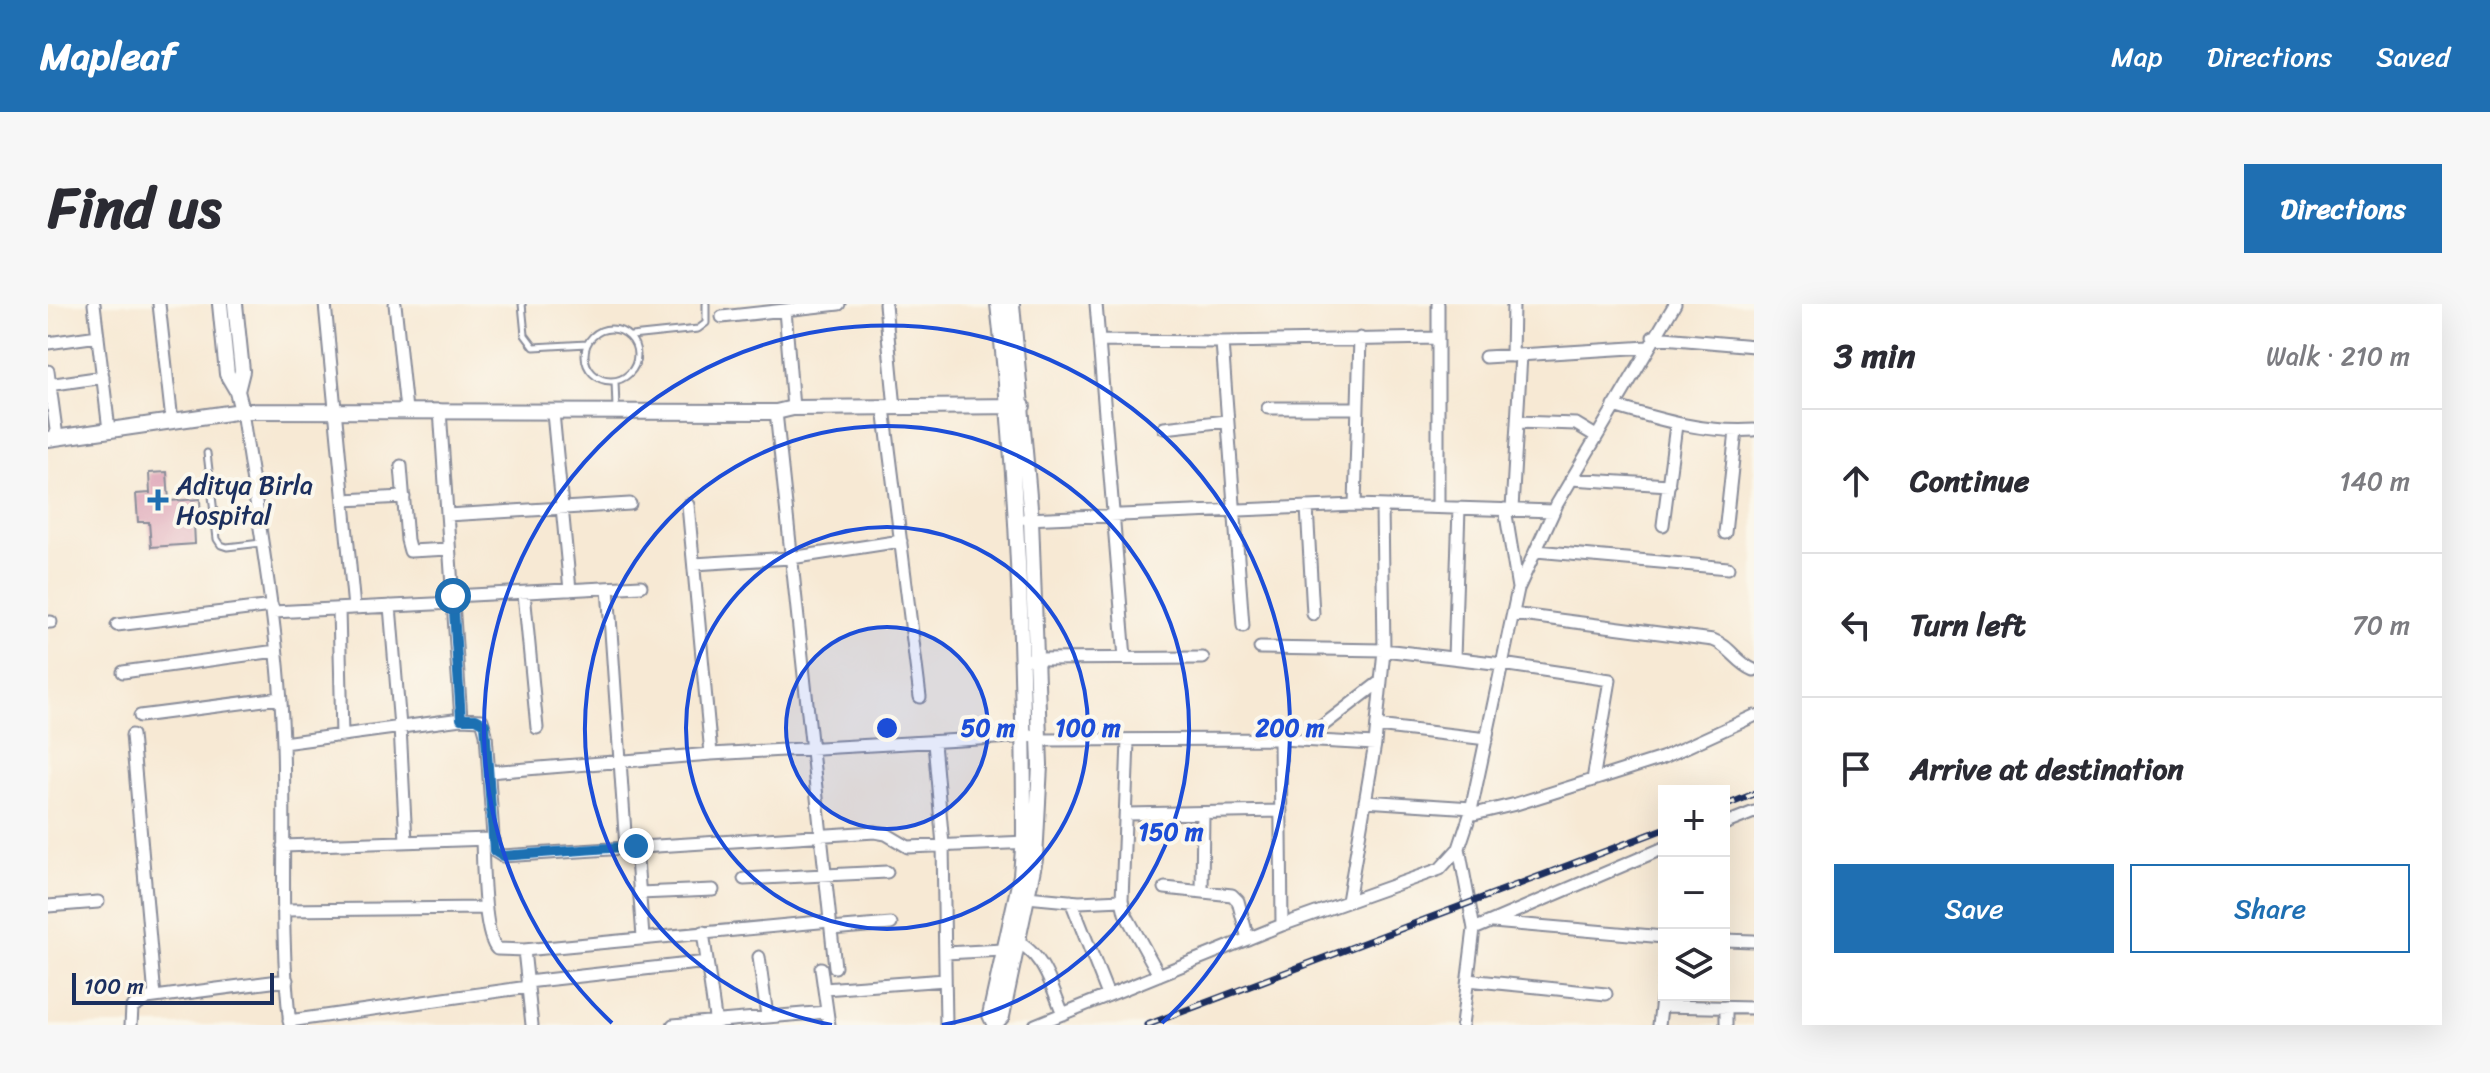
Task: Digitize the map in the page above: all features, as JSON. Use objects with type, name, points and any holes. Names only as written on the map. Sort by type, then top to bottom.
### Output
[{"type":"street","points":[[94,304],[109,430]]},
{"type":"street","points":[[159,304],[172,421]]},
{"type":"street","points":[[220,304],[227,374],[237,391],[242,411],[272,609],[283,743],[283,910],[289,1023],[528,984],[707,962]]},
{"type":"street","points":[[235,304],[242,371],[237,391]]},
{"type":"street","points":[[325,304],[354,608]]},
{"type":"street","points":[[395,304],[406,410]]},
{"type":"street","points":[[722,317],[839,304]]},
{"type":"street","points":[[885,304],[901,541],[920,697]]},
{"type":"street","points":[[998,304],[1016,406]]},
{"type":"street","points":[[1009,943],[1027,897],[1039,738],[1029,659],[1012,304]]},
{"type":"street","points":[[1096,304],[1125,658]]},
{"type":"street","points":[[1438,304],[1438,506]]},
{"type":"street","points":[[1513,304],[1517,422],[1509,509],[1518,589]]},
{"type":"street","points":[[1035,1025],[1282,925],[1440,869],[1459,848],[1471,811],[1518,589],[1553,511],[1675,304]]},
{"type":"street","points":[[785,310],[793,408]]},
{"type":"street","points":[[48,343],[98,336]]},
{"type":"street","points":[[1355,505],[1360,338]]},
{"type":"street","points":[[1099,341],[1438,338]]},
{"type":"street","points":[[1222,342],[1243,626]]},
{"type":"street","points":[[1485,357],[1651,342],[1754,346]]},
{"type":"street","points":[[48,371],[53,438],[242,411],[776,412],[793,408],[1016,406]]},
{"type":"street","points":[[49,384],[103,377]]},
{"type":"street","points":[[1614,406],[1676,425],[1754,430]]},
{"type":"street","points":[[1268,408],[1358,408]]},
{"type":"street","points":[[440,410],[461,719]]},
{"type":"street","points":[[776,412],[835,967]]},
{"type":"street","points":[[553,413],[570,590]]},
{"type":"street","points":[[1164,428],[1227,421]]},
{"type":"street","points":[[1517,422],[1576,424],[1596,436]]},
{"type":"street","points":[[1663,525],[1676,425]]},
{"type":"street","points":[[1725,533],[1736,431]]},
{"type":"street","points":[[401,466],[410,551],[449,549]]},
{"type":"street","points":[[1571,479],[1669,485]]},
{"type":"street","points":[[344,500],[404,497]]},
{"type":"street","points":[[447,515],[630,504]]},
{"type":"street","points":[[688,505],[711,754]]},
{"type":"street","points":[[1024,519],[1355,505],[1553,511]]},
{"type":"street","points":[[1348,901],[1375,744],[1384,650],[1382,506]]},
{"type":"street","points":[[1307,507],[1313,614]]},
{"type":"street","points":[[1454,658],[1459,508]]},
{"type":"street","points":[[694,564],[791,558],[901,541]]},
{"type":"street","points":[[1536,551],[1728,568]]},
{"type":"street","points":[[117,625],[272,609],[390,606],[641,586]]},
{"type":"street","points":[[608,588],[621,760],[643,937]]},
{"type":"street","points":[[524,593],[537,728]]},
{"type":"street","points":[[390,606],[406,841]]},
{"type":"street","points":[[339,609],[342,736]]},
{"type":"street","points":[[1513,614],[1713,640],[1726,647],[1742,665],[1754,670]]},
{"type":"street","points":[[1260,648],[1384,650],[1610,680],[1593,780]]},
{"type":"street","points":[[123,672],[276,651]]},
{"type":"street","points":[[1029,659],[1203,658]]},
{"type":"street","points":[[995,1025],[1002,1016],[1009,943],[1030,842],[1023,736],[1029,659]]},
{"type":"street","points":[[1304,740],[1381,681]]},
{"type":"street","points":[[140,716],[280,698]]},
{"type":"street","points":[[1365,801],[1471,811],[1516,804],[1662,758],[1754,716]]},
{"type":"street","points":[[283,743],[461,719],[476,719],[485,724],[489,772],[486,908],[494,947],[504,951],[703,932],[891,924]]},
{"type":"street","points":[[1377,726],[1487,739]]},
{"type":"street","points":[[132,735],[155,997]]},
{"type":"street","points":[[489,772],[621,760],[1023,736],[1128,741],[1280,739],[1375,744]]},
{"type":"street","points":[[1280,739],[1282,925]]},
{"type":"street","points":[[1128,741],[1122,900],[1125,913],[1159,975]]},
{"type":"street","points":[[934,743],[943,845],[946,1025]]},
{"type":"street","points":[[1127,814],[1281,811]]},
{"type":"street","points":[[1730,822],[1754,812]]},
{"type":"street","points":[[1202,891],[1203,813]]},
{"type":"street","points":[[488,839],[494,851],[502,856],[881,832],[908,847],[1030,842]]},
{"type":"street","points":[[283,846],[488,839]]},
{"type":"street","points":[[1459,848],[1474,929],[1462,1025]]},
{"type":"street","points":[[1474,929],[1658,851]]},
{"type":"street","points":[[744,879],[887,872]]},
{"type":"street","points":[[1165,888],[1228,893],[1235,897],[1248,939]]},
{"type":"street","points":[[639,893],[713,890]]},
{"type":"street","points":[[1027,897],[1071,901],[1122,900]]},
{"type":"street","points":[[1071,901],[1108,995]]},
{"type":"street","points":[[48,906],[98,902]]},
{"type":"street","points":[[283,910],[486,908]]},
{"type":"street","points":[[1491,922],[1658,936]]},
{"type":"street","points":[[703,932],[715,1022]]},
{"type":"street","points":[[1730,940],[1754,941]]},
{"type":"street","points":[[945,953],[1009,943],[1029,948],[1040,961],[1063,1014]]},
{"type":"street","points":[[524,950],[532,1025]]},
{"type":"street","points":[[759,957],[767,1016]]},
{"type":"street","points":[[821,968],[829,1025]]},
{"type":"street","points":[[131,1025],[132,1007],[136,1002],[287,980]]},
{"type":"street","points":[[824,989],[945,980]]},
{"type":"street","points":[[1468,980],[1606,994]]},
{"type":"street","points":[[1659,1025],[1662,1001]]},
{"type":"street","points":[[1661,1006],[1754,1008]]},
{"type":"street","points":[[1726,1007],[1726,1025]]},
{"type":"street","points":[[673,1025],[827,1012]]},
{"type":"lane","points":[[522,304],[525,335],[534,347],[587,344]]},
{"type":"lane","points":[[630,336],[637,351],[630,374],[615,381],[599,379],[585,360],[587,344],[596,333],[610,329],[630,336],[698,329],[706,323],[706,304]]},
{"type":"lane","points":[[615,381],[617,413]]},
{"type":"lane","points":[[207,453],[217,539],[227,547],[262,543]]},
{"type":"building","points":[[167,472],[169,501],[200,499],[201,522],[194,523],[195,544],[151,547],[149,522],[138,522],[136,494],[150,493],[149,473]]},
{"type":"railway","points":[[1730,804],[1754,794]]},
{"type":"railway","points":[[1147,1025],[1658,831]]},
{"type":"place","name":"Aditya Birla Hospital","points":[[158,500]]},
{"type":"route","points":[[453,596],[461,719],[482,720],[485,724],[494,851],[502,856],[636,846]]}]
